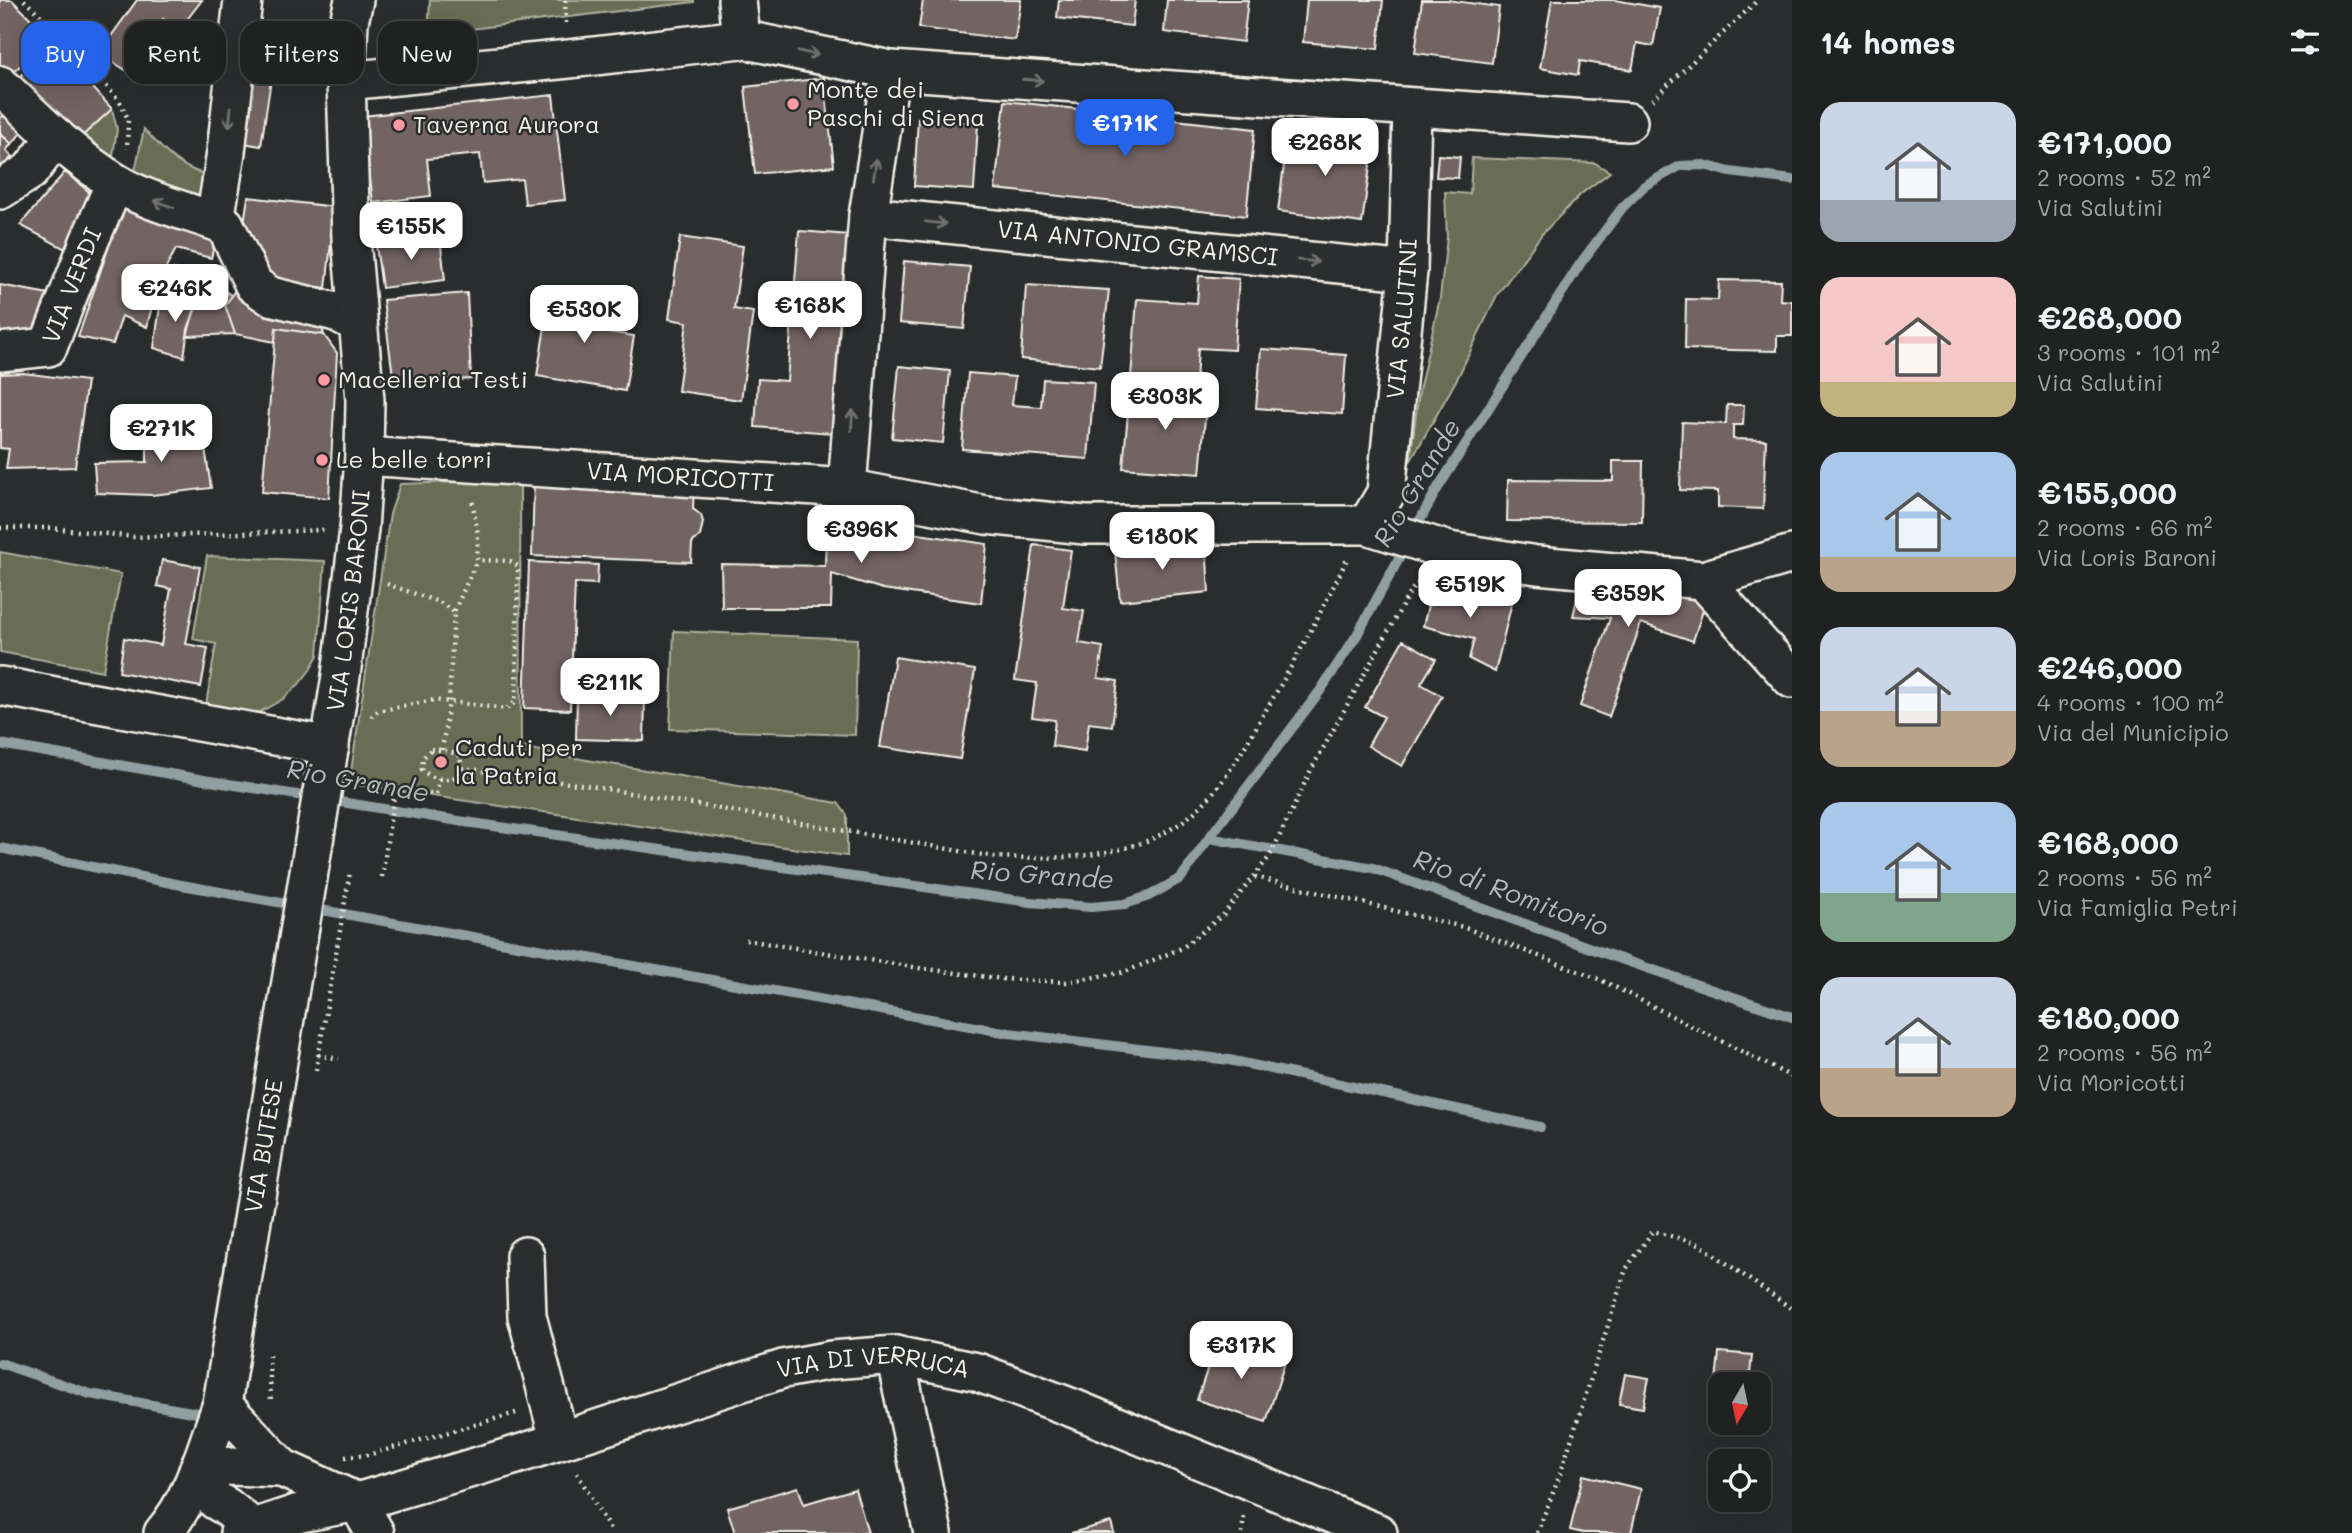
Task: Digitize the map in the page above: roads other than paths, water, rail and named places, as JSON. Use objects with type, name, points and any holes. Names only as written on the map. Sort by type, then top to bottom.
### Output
[{"type":"street","points":[[215,221],[226,152],[243,0]]},
{"type":"street","name":"VIA LORIS BARONI","points":[[349,21],[354,0]]},
{"type":"street","points":[[737,0],[741,39]]},
{"type":"street","points":[[364,79],[741,39],[891,70],[1628,122]]},
{"type":"street","points":[[847,488],[868,216],[891,70]]},
{"type":"street","name":"VIA LORIS BARONI","points":[[330,746],[354,575],[364,456],[365,400],[351,239],[346,84]]},
{"type":"street","points":[[0,85],[57,137],[116,183],[150,199],[225,225],[254,285],[270,296],[336,312],[357,323]]},
{"type":"street","name":"VIA SALUTINI","points":[[1374,527],[1386,493],[1408,271],[1412,108]]},
{"type":"street","points":[[0,190],[30,171],[57,137]]},
{"type":"street","name":"VIA VERDI","points":[[0,352],[48,346],[116,183]]},
{"type":"street","name":"VIA ANTONIO GRAMSCI","points":[[868,216],[1408,271]]},
{"type":"street","name":"VIA MORICOTTI","points":[[364,456],[847,488],[986,515],[1085,525],[1374,527],[1445,550],[1537,565],[1703,580]]},
{"type":"street","points":[[1792,554],[1703,580],[1792,679]]},
{"type":"street","points":[[0,686],[330,746]]},
{"type":"street","name":"VIA BUTESE","points":[[163,1533],[178,1514],[198,1470],[222,1404],[313,837],[338,784],[330,746]]},
{"type":"street","points":[[525,1256],[527,1316],[559,1439]]},
{"type":"street","points":[[895,1354],[933,1533]]},
{"type":"street","name":"VIA DI VERRUCA","points":[[198,1470],[215,1500],[228,1507],[246,1530],[296,1514],[357,1502],[516,1455],[783,1369],[832,1360],[895,1354],[977,1372],[1075,1409],[1378,1533]]},
{"type":"street","points":[[222,1404],[282,1468]]},
{"type":"street","points":[[198,1470],[230,1466],[282,1468],[357,1502],[375,1533]]},
{"type":"waterway","name":"Rio Grande","points":[[0,744],[465,822],[1030,902],[1091,907],[1125,904],[1149,896],[1181,878],[1320,691],[1357,635],[1436,491],[1580,264],[1622,208],[1644,186],[1680,166],[1704,165],[1730,172],[1792,180]]},
{"type":"waterway","name":"Rio di Romitorio","points":[[1209,838],[1373,868],[1615,957],[1792,1017]]},
{"type":"waterway","points":[[0,848],[176,884],[1009,1033],[1229,1060],[1540,1127]]},
{"type":"waterway","points":[[0,1363],[90,1394],[197,1413]]},
{"type":"place","name":"Monte dei Paschi di Siena","points":[[793,104]]},
{"type":"place","name":"Taverna Aurora","points":[[399,125]]},
{"type":"place","name":"Macelleria Testi","points":[[324,380]]},
{"type":"place","name":"Le belle torri","points":[[322,460]]},
{"type":"place","name":"Caduti per la Patria","points":[[441,762]]}]
